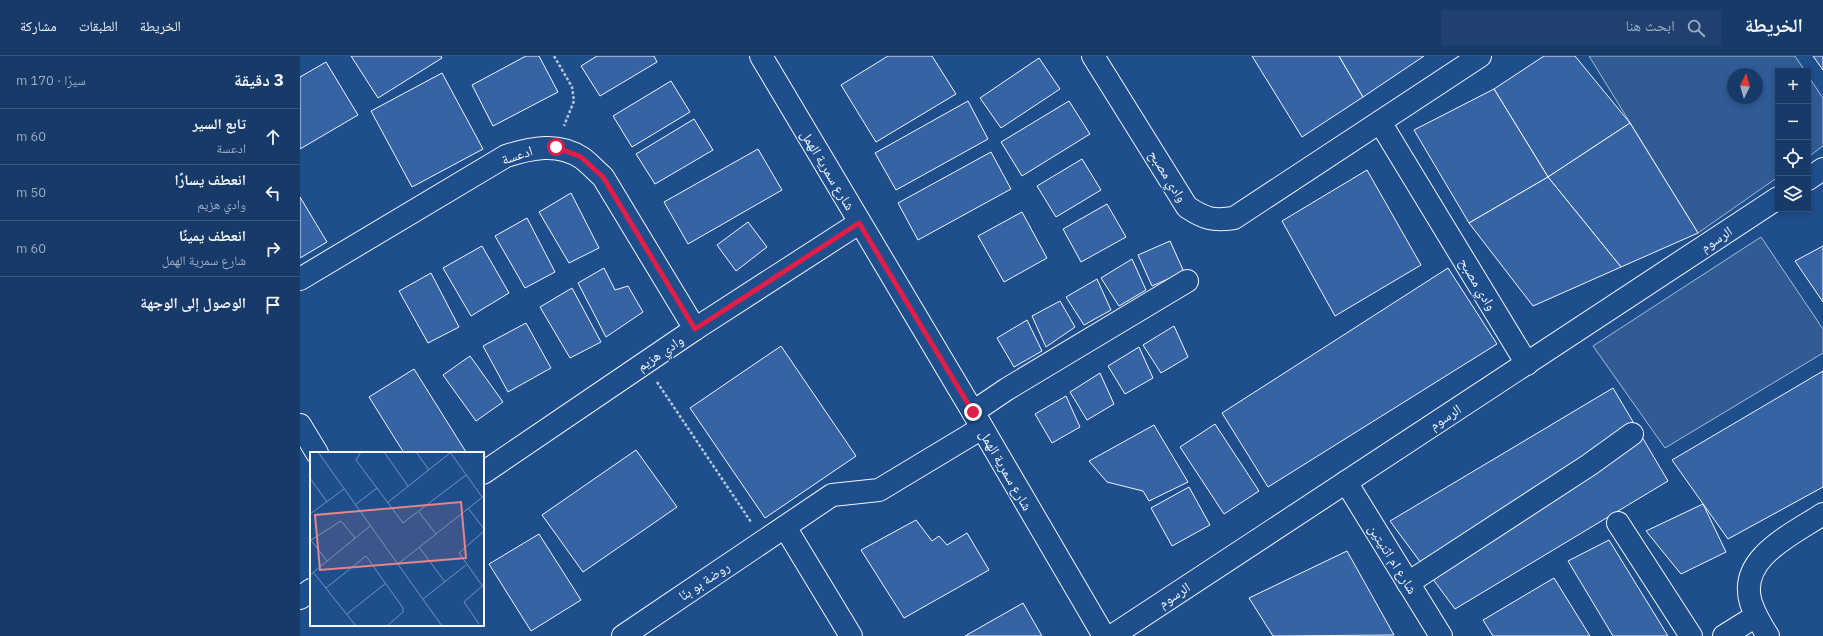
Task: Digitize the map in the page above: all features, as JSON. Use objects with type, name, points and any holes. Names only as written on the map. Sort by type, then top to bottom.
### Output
[{"type":"street","name":"شارع سمرية الهمل","points":[[761,56],[1104,636]]},
{"type":"street","name":"وادي مصبح","points":[[1094,56],[1188,207],[1203,217],[1217,220],[1234,218],[1480,56]]},
{"type":"street","name":"وادي مصبح","points":[[1380,122],[1527,364]]},
{"type":"street","name":"ادعسة","points":[[300,279],[506,156],[529,148],[556,147],[581,157],[603,177],[695,329]]},
{"type":"street","points":[[1811,176],[1823,169]]},
{"type":"street","name":"الرسوم","points":[[1112,636],[1775,200]]},
{"type":"street","name":"وادي هزيم","points":[[484,472],[695,329],[859,223]]},
{"type":"street","name":"روضة بو بنّا","points":[[623,636],[832,495],[879,490],[977,420],[1008,389],[1187,281]]},
{"type":"street","points":[[300,425],[316,452]]},
{"type":"street","points":[[1408,583],[1589,465],[1632,434]]},
{"type":"street","name":"شارع ام اثنيتين","points":[[1346,482],[1440,636]]},
{"type":"street","points":[[1768,636],[1756,616],[1750,601],[1750,580],[1756,564],[1769,550],[1823,514]]},
{"type":"street","points":[[1618,523],[1691,636]]},
{"type":"street","points":[[785,527],[851,636]]},
{"type":"street","points":[[300,598],[310,591]]},
{"type":"street","points":[[1724,636],[1756,616]]},
{"type":"path","points":[[554,56],[572,87],[574,101],[556,147]]},
{"type":"path","points":[[645,363],[764,541]]},
{"type":"shaded area","points":[[1589,56],[1795,56],[1803,68],[1775,68],[1775,179],[1698,233]]},
{"type":"shaded area","points":[[1811,80],[1823,98],[1823,146],[1811,155]]},
{"type":"shaded area","points":[[1761,237],[1823,329],[1823,353],[1665,448],[1593,346]]},
{"type":"building","points":[[351,56],[441,56],[442,58],[378,98]]},
{"type":"building","points":[[526,56],[539,56],[558,92],[493,126],[472,85]]},
{"type":"building","points":[[597,56],[654,56],[657,62],[600,96],[581,66]]},
{"type":"building","points":[[888,56],[932,56],[956,94],[876,142],[841,85]]},
{"type":"building","points":[[1252,56],[1339,56],[1363,97],[1302,137]]},
{"type":"building","points":[[1339,56],[1424,56],[1363,97]]},
{"type":"building","points":[[1544,56],[1575,56],[1630,123],[1548,177],[1494,89]]},
{"type":"building","points":[[1813,56],[1823,56],[1823,70]]},
{"type":"building","points":[[1039,58],[1060,89],[1001,128],[980,98]]},
{"type":"building","points":[[326,62],[358,115],[300,149],[300,77]]},
{"type":"building","points":[[442,73],[483,149],[412,187],[371,111]]},
{"type":"building","points":[[671,81],[690,112],[632,147],[613,116]]},
{"type":"building","points":[[1494,89],[1548,177],[1469,223],[1414,130]]},
{"type":"building","points":[[968,101],[988,139],[896,190],[875,153]]},
{"type":"building","points":[[1069,101],[1090,134],[1022,176],[1001,142]]},
{"type":"building","points":[[694,119],[713,150],[655,184],[636,154]]},
{"type":"building","points":[[1630,123],[1698,233],[1621,267],[1548,177]]},
{"type":"building","points":[[758,149],[782,190],[688,244],[664,202]]},
{"type":"building","points":[[991,152],[1011,189],[918,240],[898,203]]},
{"type":"building","points":[[1082,159],[1101,190],[1056,217],[1037,186]]},
{"type":"building","points":[[1367,170],[1421,265],[1335,316],[1282,221]]},
{"type":"building","points":[[1548,177],[1621,267],[1533,306],[1469,223]]},
{"type":"building","points":[[571,193],[599,248],[569,263],[539,212]]},
{"type":"building","points":[[300,197],[327,242],[300,258]]},
{"type":"building","points":[[1107,204],[1126,237],[1081,262],[1063,229]]},
{"type":"building","points":[[1022,212],[1047,258],[1004,282],[978,236]]},
{"type":"building","points":[[527,218],[555,272],[525,288],[495,236]]},
{"type":"building","points":[[748,222],[767,247],[736,271],[717,245]]},
{"type":"building","points":[[1170,241],[1184,272],[1152,286],[1138,255]]},
{"type":"building","points":[[482,246],[509,293],[471,316],[443,268]]},
{"type":"building","points":[[1823,246],[1823,302],[1795,261]]},
{"type":"building","points":[[1132,259],[1146,290],[1119,306],[1101,278]]},
{"type":"building","points":[[604,268],[615,290],[628,286],[643,312],[606,337],[578,283]]},
{"type":"building","points":[[1448,268],[1497,344],[1268,487],[1222,413]]},
{"type":"building","points":[[431,273],[459,327],[428,343],[399,291]]},
{"type":"building","points":[[1097,279],[1111,310],[1084,325],[1066,297]]},
{"type":"building","points":[[572,288],[601,342],[570,358],[540,307]]},
{"type":"building","points":[[1060,301],[1075,327],[1046,347],[1032,316]]},
{"type":"building","points":[[1027,320],[1042,351],[1014,367],[997,338]]},
{"type":"building","points":[[526,323],[551,368],[508,392],[483,346]]},
{"type":"building","points":[[1174,326],[1188,357],[1161,373],[1143,345]]},
{"type":"building","points":[[781,346],[856,456],[765,518],[690,408]]},
{"type":"building","points":[[1139,347],[1153,378],[1125,394],[1108,366]]},
{"type":"building","points":[[470,356],[503,402],[476,421],[443,375]]},
{"type":"building","points":[[414,369],[466,452],[403,452],[369,397]]},
{"type":"building","points":[[1823,371],[1823,487],[1728,539],[1672,460]]},
{"type":"building","points":[[1100,373],[1114,404],[1087,420],[1070,392]]},
{"type":"building","points":[[1613,388],[1668,481],[1455,609],[1390,521]]},
{"type":"building","points":[[1066,396],[1080,427],[1052,443],[1035,414]]},
{"type":"building","points":[[1215,424],[1259,491],[1224,514],[1180,447]]},
{"type":"building","points":[[1154,425],[1188,482],[1149,501],[1143,491],[1107,482],[1089,461]]},
{"type":"building","points":[[636,450],[677,507],[583,572],[542,515]]},
{"type":"building","points":[[1189,487],[1210,525],[1172,546],[1151,508]]},
{"type":"building","points":[[1703,504],[1726,552],[1681,574],[1646,531]]},
{"type":"building","points":[[916,520],[932,541],[939,536],[947,545],[967,533],[989,570],[904,618],[861,550]]},
{"type":"building","points":[[539,534],[581,600],[531,631],[489,564]]},
{"type":"building","points":[[1609,540],[1668,636],[1613,636],[1568,561]]},
{"type":"building","points":[[1347,551],[1394,635],[1273,636],[1249,598]]},
{"type":"building","points":[[1554,578],[1590,636],[1493,636],[1483,620]]},
{"type":"building","points":[[1023,603],[1042,636],[965,636]]},
{"type":"route","points":[[556,147],[581,157],[603,177],[695,329],[859,223],[973,412]]}]
